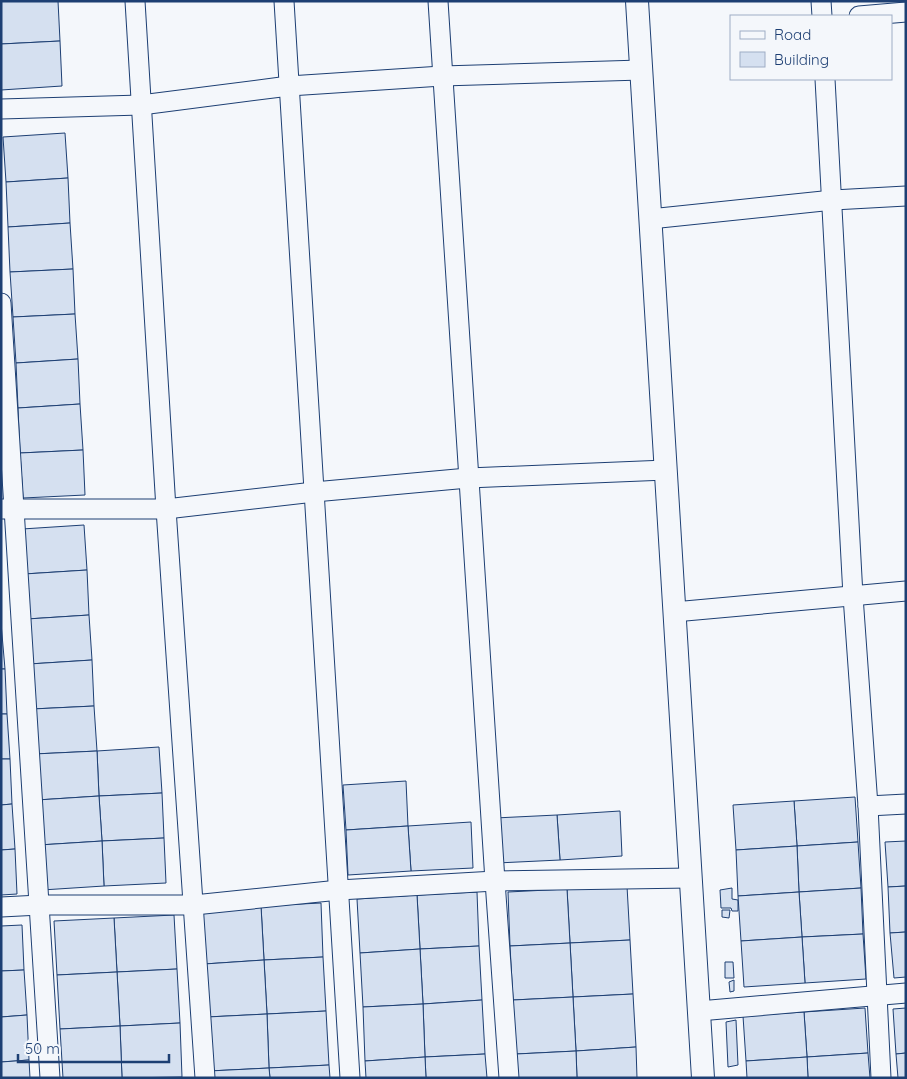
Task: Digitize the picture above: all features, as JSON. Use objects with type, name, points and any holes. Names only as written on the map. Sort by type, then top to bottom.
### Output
[{"type":"street","points":[[135,1],[166,509],[205,1078]]},
{"type":"street","points":[[284,1],[350,1078]]},
{"type":"street","points":[[438,1],[509,1078]]},
{"type":"street","points":[[637,1],[703,1078]]},
{"type":"street","points":[[821,1],[822,15]]},
{"type":"street","points":[[871,15],[906,12]]},
{"type":"street","points":[[1,109],[141,106],[289,86],[442,76],[641,70]]},
{"type":"street","points":[[825,80],[853,596],[868,806],[881,1078]]},
{"type":"street","points":[[650,219],[833,200],[906,196]]},
{"type":"street","points":[[1,303],[8,509],[40,905],[50,1078]]},
{"type":"street","points":[[8,509],[166,509],[314,492],[468,478],[666,470]]},
{"type":"street","points":[[674,612],[906,591]]},
{"type":"street","points":[[868,806],[906,804]]},
{"type":"street","points":[[1,907],[40,905],[194,905],[339,890],[495,882],[690,878]]},
{"type":"street","points":[[699,1011],[906,993]]},
{"type":"building","points":[[1,1],[58,1],[60,41],[1,44]]},
{"type":"building","points":[[60,41],[62,86],[1,90],[1,44]]},
{"type":"building","points":[[65,133],[68,178],[6,182],[3,137]]},
{"type":"building","points":[[68,178],[70,223],[8,227],[6,182]]},
{"type":"building","points":[[70,223],[73,269],[10,272],[8,227]]},
{"type":"building","points":[[73,269],[75,314],[13,317],[10,272]]},
{"type":"building","points":[[75,314],[78,359],[16,363],[13,317]]},
{"type":"building","points":[[78,359],[80,404],[18,408],[16,363]]},
{"type":"building","points":[[80,404],[83,450],[20,453],[18,408]]},
{"type":"building","points":[[83,450],[85,495],[23,498],[20,453]]},
{"type":"building","points":[[84,525],[87,570],[24,574],[22,529]]},
{"type":"building","points":[[87,570],[89,615],[27,619],[24,574]]},
{"type":"building","points":[[89,615],[92,660],[29,664],[27,619]]},
{"type":"building","points":[[1,623],[5,669],[1,669]]},
{"type":"building","points":[[92,660],[94,706],[32,709],[29,664]]},
{"type":"building","points":[[1,669],[5,669],[7,714],[1,714]]},
{"type":"building","points":[[94,706],[97,751],[34,754],[32,709]]},
{"type":"building","points":[[1,714],[7,714],[10,759],[1,759]]},
{"type":"building","points":[[159,747],[162,793],[99,796],[97,751]]},
{"type":"building","points":[[97,751],[99,796],[37,800],[34,754]]},
{"type":"building","points":[[1,759],[10,759],[12,804],[1,805]]},
{"type":"building","points":[[406,781],[408,826],[346,830],[343,785]]},
{"type":"building","points":[[162,793],[164,838],[102,841],[99,796]]},
{"type":"building","points":[[99,796],[102,841],[39,845],[37,800]]},
{"type":"building","points":[[855,797],[858,842],[797,846],[794,801]]},
{"type":"building","points":[[794,801],[797,846],[736,850],[733,805]]},
{"type":"building","points":[[12,804],[15,849],[1,850],[1,805]]},
{"type":"building","points":[[620,811],[622,856],[560,860],[557,815]]},
{"type":"building","points":[[557,815],[560,860],[497,863],[495,818]]},
{"type":"building","points":[[471,822],[473,868],[411,871],[408,826]]},
{"type":"building","points":[[408,826],[411,871],[348,875],[346,830]]},
{"type":"building","points":[[164,838],[166,883],[104,886],[102,841]]},
{"type":"building","points":[[102,841],[104,886],[42,890],[39,845]]},
{"type":"building","points":[[906,841],[906,886],[888,887],[885,842]]},
{"type":"building","points":[[858,842],[861,888],[799,892],[797,846]]},
{"type":"building","points":[[797,846],[799,892],[738,896],[736,850]]},
{"type":"building","points":[[15,849],[17,894],[1,895],[1,850]]},
{"type":"building","points":[[627,886],[630,940],[570,943],[567,889]]},
{"type":"building","points":[[906,886],[906,932],[890,933],[888,887]]},
{"type":"building","points":[[732,888],[732,899],[738,900],[738,911],[732,911],[731,908],[721,908],[720,890]]},
{"type":"building","points":[[861,888],[863,934],[802,937],[799,892]]},
{"type":"building","points":[[567,889],[570,943],[510,946],[508,892]]},
{"type":"building","points":[[477,892],[479,946],[420,949],[417,895]]},
{"type":"building","points":[[799,892],[802,937],[741,941],[738,896]]},
{"type":"building","points":[[417,895],[420,949],[360,953],[357,899]]},
{"type":"building","points":[[321,903],[323,957],[264,960],[261,906]]},
{"type":"building","points":[[261,906],[264,960],[204,964],[201,910]]},
{"type":"building","points":[[722,910],[730,910],[729,918],[722,917]]},
{"type":"building","points":[[174,915],[177,969],[117,972],[114,918]]},
{"type":"building","points":[[114,918],[117,972],[57,975],[54,921]]},
{"type":"building","points":[[22,925],[24,970],[1,971],[1,926]]},
{"type":"building","points":[[906,932],[906,977],[894,978],[890,933]]},
{"type":"building","points":[[863,934],[866,979],[805,983],[802,937]]},
{"type":"building","points":[[802,937],[805,983],[744,987],[741,941]]},
{"type":"building","points":[[630,940],[633,994],[573,997],[570,943]]},
{"type":"building","points":[[570,943],[573,997],[513,1000],[510,946]]},
{"type":"building","points":[[479,946],[482,1000],[423,1004],[420,949]]},
{"type":"building","points":[[420,949],[423,1004],[363,1007],[360,953]]},
{"type":"building","points":[[323,957],[326,1011],[267,1014],[264,960]]},
{"type":"building","points":[[264,960],[267,1014],[207,1017],[204,964]]},
{"type":"building","points":[[725,962],[733,962],[734,978],[725,978]]},
{"type":"building","points":[[177,969],[180,1023],[120,1026],[117,972]]},
{"type":"building","points":[[24,970],[27,1015],[1,1017],[1,971]]},
{"type":"building","points":[[117,972],[120,1026],[60,1029],[57,975]]},
{"type":"building","points":[[734,980],[734,991],[730,992],[729,982]]},
{"type":"building","points":[[633,994],[636,1047],[576,1051],[573,997]]},
{"type":"building","points":[[573,997],[576,1051],[516,1054],[513,1000]]},
{"type":"building","points":[[482,1000],[485,1054],[425,1057],[423,1004]]},
{"type":"building","points":[[423,1004],[425,1057],[365,1061],[363,1007]]},
{"type":"building","points":[[865,1008],[868,1053],[807,1057],[804,1012]]},
{"type":"building","points":[[906,1008],[906,1053],[896,1054],[893,1009]]},
{"type":"building","points":[[326,1011],[329,1065],[269,1068],[267,1014]]},
{"type":"building","points":[[804,1012],[807,1057],[746,1061],[743,1016]]},
{"type":"building","points":[[267,1014],[269,1068],[209,1071],[207,1017]]},
{"type":"building","points":[[27,1015],[29,1060],[1,1062],[1,1017]]},
{"type":"building","points":[[736,1020],[738,1065],[728,1067],[726,1022]]},
{"type":"building","points":[[180,1023],[182,1077],[122,1078],[120,1026]]},
{"type":"building","points":[[120,1026],[122,1078],[63,1078],[60,1029]]},
{"type":"building","points":[[636,1047],[637,1078],[577,1078],[576,1051]]},
{"type":"building","points":[[576,1051],[577,1078],[517,1078],[516,1054]]},
{"type":"building","points":[[868,1053],[870,1078],[808,1078],[807,1057]]},
{"type":"building","points":[[906,1053],[906,1078],[898,1078],[896,1054]]},
{"type":"building","points":[[485,1054],[487,1078],[426,1078],[425,1057]]},
{"type":"building","points":[[425,1057],[426,1078],[366,1078],[365,1061]]},
{"type":"building","points":[[807,1057],[808,1078],[747,1078],[746,1061]]},
{"type":"building","points":[[29,1060],[30,1078],[1,1078],[1,1062]]},
{"type":"building","points":[[329,1065],[330,1078],[270,1078],[269,1068]]},
{"type":"building","points":[[269,1068],[270,1078],[210,1078],[209,1071]]}]
